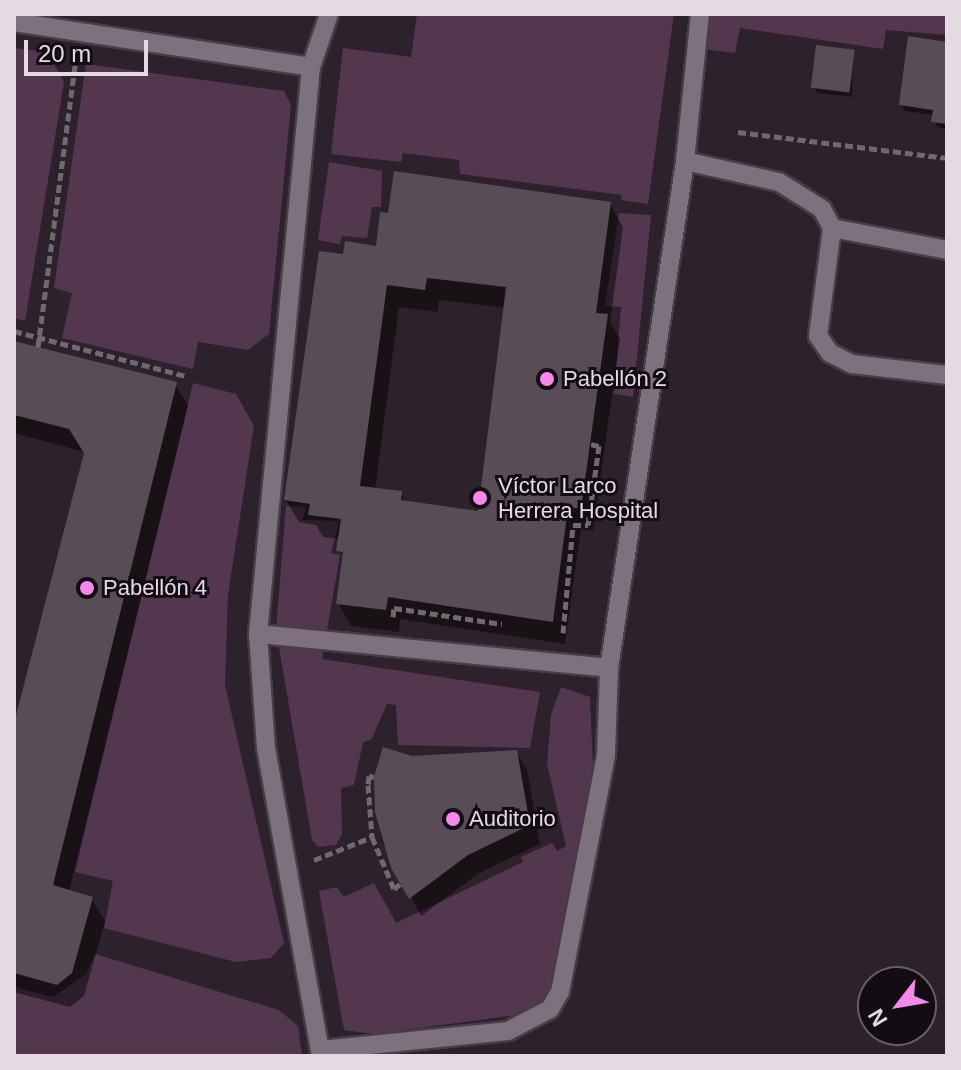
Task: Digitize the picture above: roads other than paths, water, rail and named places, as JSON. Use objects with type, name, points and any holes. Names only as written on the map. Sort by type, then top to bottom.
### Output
[{"type":"lane","points":[[329,14],[311,67],[258,634],[266,748],[291,864],[321,1053],[508,1031],[550,1009],[560,992],[606,755],[609,668],[685,161],[700,14]]},
{"type":"lane","points":[[14,22],[311,67]]},
{"type":"lane","points":[[685,161],[779,182],[806,194],[832,228],[947,250]]},
{"type":"lane","points":[[832,228],[818,336],[830,353],[852,364],[947,375]]},
{"type":"lane","points":[[258,634],[609,668]]},
{"type":"place","name":"Pabellón 2","points":[[547,379]]},
{"type":"place","name":"Víctor Larco Herrera Hospital","points":[[480,498]]},
{"type":"place","name":"Pabellón 4","points":[[87,588]]},
{"type":"place","name":"Auditorio","points":[[453,819]]}]
